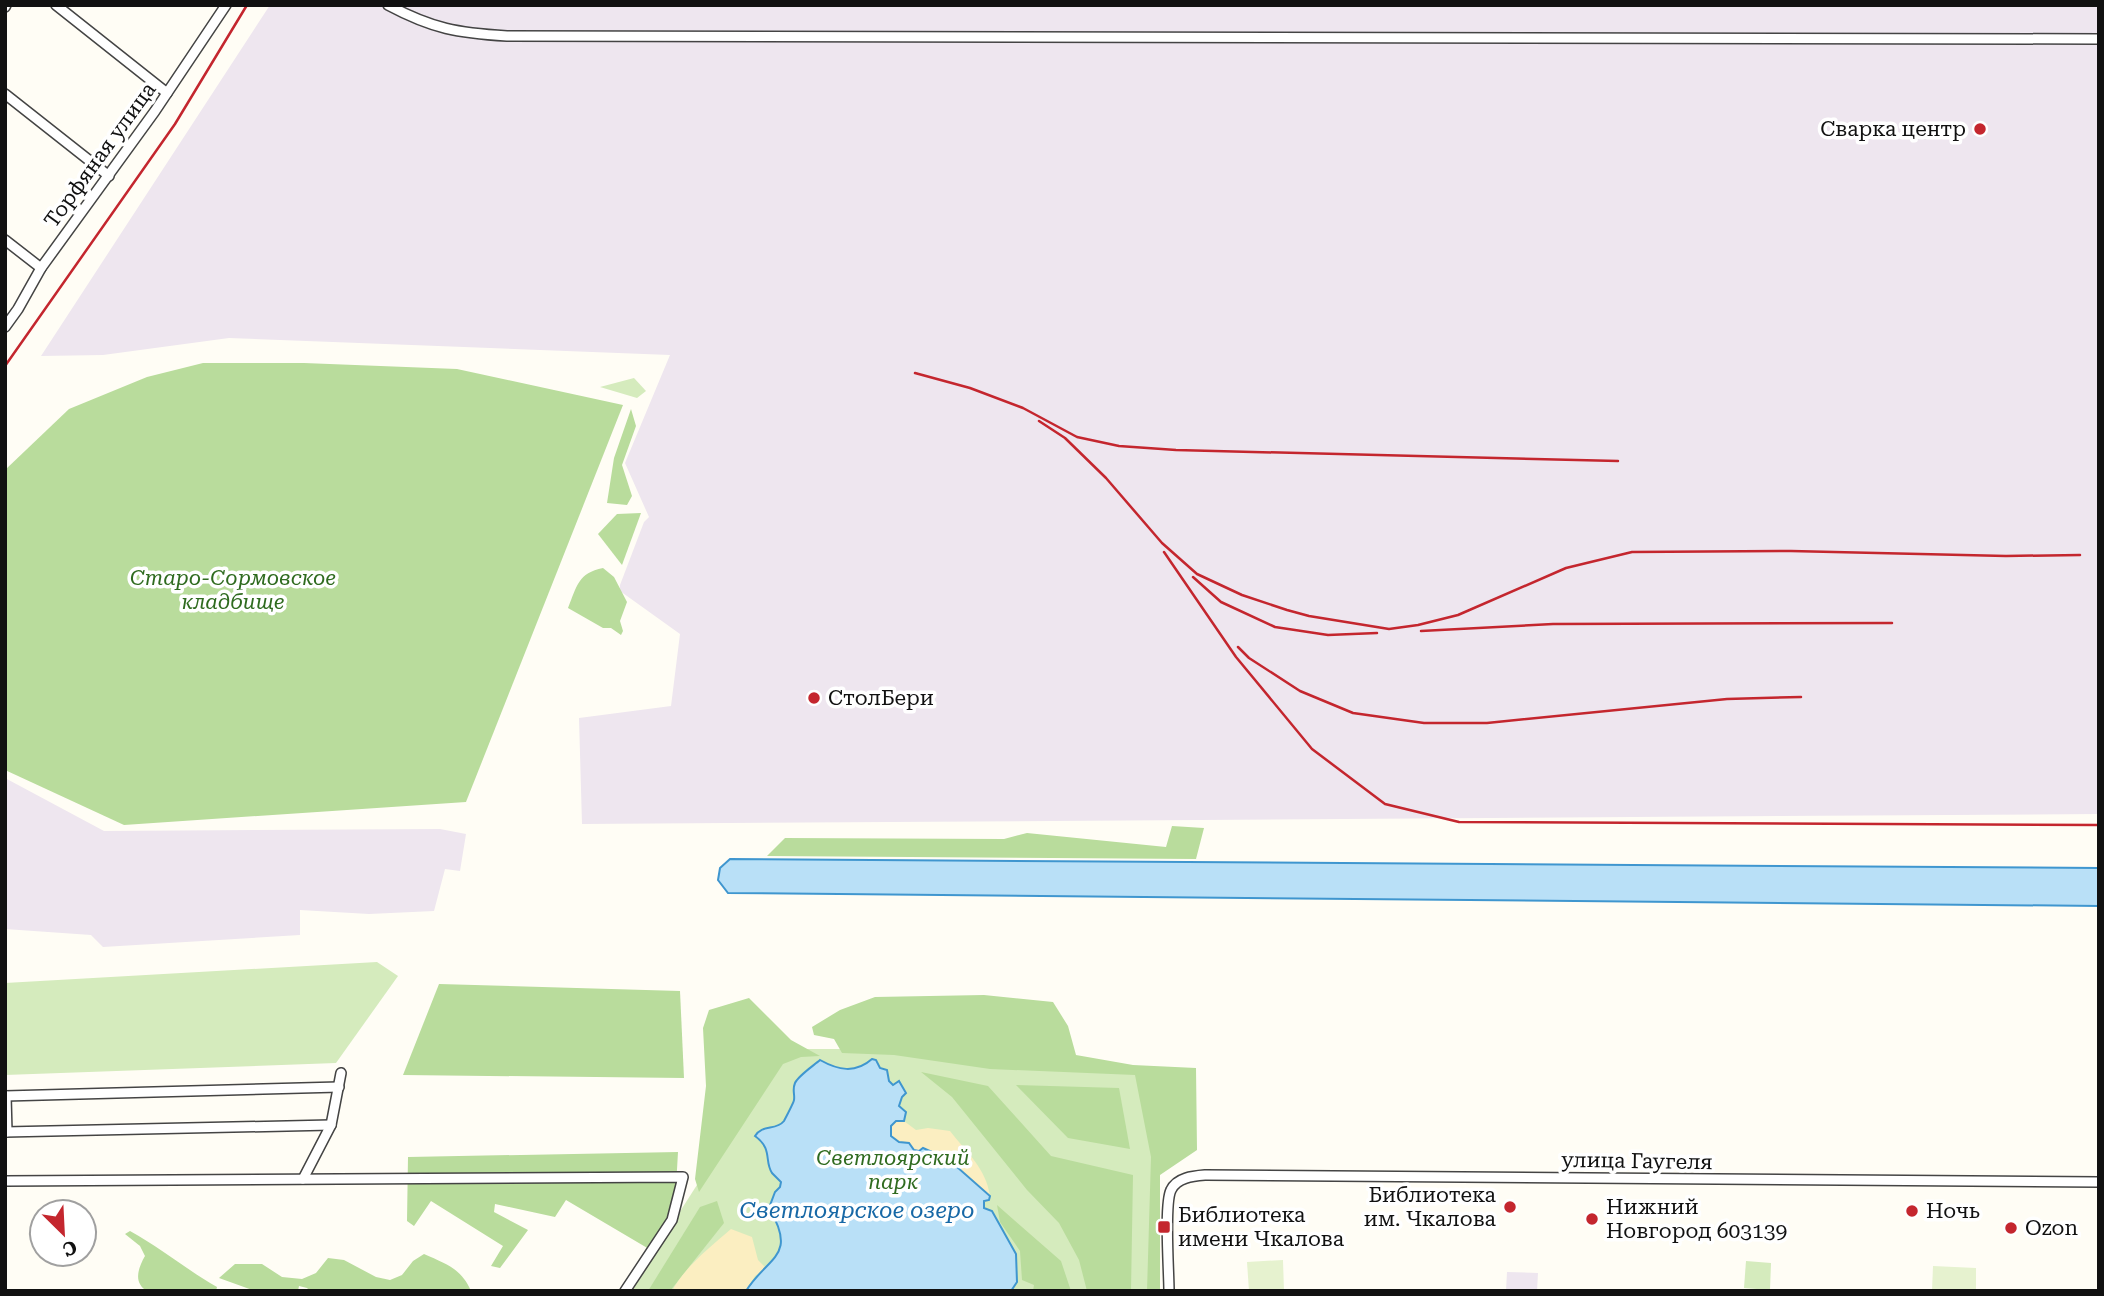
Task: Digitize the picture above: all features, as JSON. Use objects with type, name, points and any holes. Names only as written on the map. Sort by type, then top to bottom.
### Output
[{"type":"street","points":[[56,5],[167,93]]},
{"type":"street","name":"Торфяная улица","points":[[5,327],[41,268],[167,93],[226,5]]},
{"type":"street","points":[[388,5],[431,26],[465,33],[507,36],[2099,39]]},
{"type":"street","points":[[5,94],[108,176]]},
{"type":"street","points":[[5,240],[41,268]]},
{"type":"street","points":[[303,1179],[331,1125],[341,1073]]},
{"type":"street","points":[[331,1125],[6,1132],[6,1096],[339,1087]]},
{"type":"street","name":"улица Гаугеля","points":[[1169,1291],[1168,1204],[1171,1190],[1188,1177],[1225,1174],[2099,1182]]},
{"type":"street","points":[[5,1181],[683,1177],[672,1220],[625,1291]]},
{"type":"shaded area","points":[[270,5],[2099,5],[2099,814],[582,824],[579,718],[671,706],[680,634],[620,591],[644,522],[649,517],[625,463],[670,355],[229,338],[103,355],[41,356]]},
{"type":"shaded area","points":[[5,778],[104,831],[440,829],[466,834],[460,871],[445,869],[434,911],[369,914],[300,910],[300,935],[103,947],[91,935],[5,929]]},
{"type":"shaded area","points":[[1507,1272],[1538,1273],[1537,1291],[1506,1291]]},
{"type":"green space","name":"Старо-Сормовское кладбище","points":[[203,363],[304,363],[457,369],[623,405],[466,802],[124,825],[5,770],[5,470],[69,409],[147,377]]},
{"type":"green space","points":[[634,378],[646,391],[637,398],[600,387]]},
{"type":"green space","points":[[631,409],[636,426],[622,465],[632,496],[627,505],[607,503],[614,458]]},
{"type":"green space","points":[[641,513],[622,565],[598,534],[617,514]]},
{"type":"green space","points":[[603,568],[614,577],[627,602],[620,621],[623,631],[621,635],[568,608],[583,577]]},
{"type":"green space","points":[[1172,826],[1204,828],[1196,859],[767,856],[785,838],[1004,839],[1027,833],[1166,847]]},
{"type":"green space","points":[[377,962],[398,976],[336,1063],[5,1075],[5,983]]},
{"type":"green space","points":[[439,984],[680,991],[684,1078],[403,1075]]},
{"type":"green space","points":[[984,995],[1053,1002],[1068,1026],[1076,1055],[1133,1065],[1196,1068],[1197,1150],[1160,1175],[1160,1291],[1147,1291],[1151,1157],[1135,1075],[990,1069],[894,1055],[842,1053],[834,1039],[814,1035],[812,1027],[840,1010],[875,997]]},
{"type":"green space","points":[[749,998],[791,1040],[820,1056],[801,1057],[783,1064],[699,1192],[695,1179],[706,1086],[703,1028],[709,1010]]},
{"type":"green space","name":"Светлоярский парк","points":[[789,1049],[920,1049],[1150,1076],[1154,1291],[629,1291]]},
{"type":"green space","points":[[921,1072],[988,1086],[1051,1156],[1133,1175],[1131,1291],[1087,1291],[1079,1260],[1059,1223],[1027,1190],[952,1097]]},
{"type":"green space","points":[[1016,1085],[1119,1088],[1130,1149],[1068,1138]]},
{"type":"green space","points":[[678,1152],[676,1187],[669,1218],[649,1249],[566,1200],[555,1217],[495,1204],[494,1212],[528,1230],[500,1268],[491,1266],[503,1246],[431,1201],[414,1226],[407,1221],[408,1157]]},
{"type":"green space","points":[[717,1201],[724,1223],[670,1291],[648,1291],[700,1207]]},
{"type":"green space","points":[[997,1205],[1061,1261],[1071,1291],[1033,1291],[1034,1285],[1022,1280],[1020,1251],[1000,1222]]},
{"type":"green space","points":[[130,1231],[217,1287],[216,1291],[147,1291],[138,1280],[145,1256],[140,1246],[125,1234]]},
{"type":"green space","points":[[424,1254],[458,1272],[471,1291],[310,1291],[299,1286],[298,1291],[255,1291],[219,1278],[235,1264],[262,1264],[282,1277],[302,1279],[316,1273],[328,1258],[344,1260],[376,1277],[390,1280],[402,1275],[413,1261]]},
{"type":"green space","points":[[1283,1260],[1284,1291],[1249,1291],[1247,1262]]},
{"type":"green space","points":[[1746,1261],[1771,1263],[1770,1290],[1744,1288]]},
{"type":"green space","points":[[1933,1266],[1976,1268],[1976,1291],[1932,1291]]},
{"type":"sand","points":[[896,1121],[904,1121],[916,1130],[928,1128],[950,1131],[980,1169],[990,1196],[948,1159],[924,1148],[914,1150],[909,1143],[899,1142],[891,1136],[890,1126]]},
{"type":"sand","points":[[731,1229],[752,1237],[758,1260],[766,1268],[755,1276],[746,1291],[672,1291],[691,1266]]},
{"type":"water","points":[[730,859],[2099,868],[2099,906],[728,893],[718,880],[720,868]]},
{"type":"water","name":"Светлоярское озеро","points":[[872,1059],[876,1060],[880,1068],[887,1070],[889,1081],[893,1085],[899,1081],[906,1093],[899,1106],[906,1112],[904,1121],[896,1121],[891,1126],[891,1136],[899,1142],[909,1143],[914,1150],[923,1148],[948,1159],[990,1196],[989,1200],[984,1201],[984,1208],[992,1211],[1016,1254],[1017,1282],[1011,1291],[746,1291],[777,1255],[781,1237],[769,1208],[781,1182],[772,1173],[766,1150],[755,1136],[761,1130],[777,1126],[784,1121],[794,1101],[795,1083],[820,1060],[833,1066],[853,1069]]},
{"type":"railway","points":[[5,366],[175,124],[247,5]]},
{"type":"railway","points":[[915,373],[970,388],[1023,408],[1077,437],[1119,446],[1176,450],[1618,461]]},
{"type":"railway","points":[[1039,421],[1065,438],[1106,478],[1162,543],[1197,574],[1242,595],[1287,610],[1389,629],[1458,615],[1566,568],[1632,552],[2080,555]]},
{"type":"railway","points":[[1164,552],[1236,657],[1312,749],[1385,804],[1459,822],[2099,825]]},
{"type":"railway","points":[[1193,577],[1221,602],[1275,627],[1328,635],[1377,633]]},
{"type":"railway","points":[[1421,631],[1553,624],[1892,623]]},
{"type":"railway","points":[[1238,647],[1249,658],[1300,691],[1353,713],[1424,723],[1487,723],[1727,699],[1801,697]]},
{"type":"place","name":"Сварка центр","points":[[1980,129]]},
{"type":"place","name":"СтолБери","points":[[814,698]]},
{"type":"place","name":"Библиотека им. Чкалова","points":[[1510,1207]]},
{"type":"place","name":"Ночь","points":[[1912,1211]]},
{"type":"place","name":"Нижний Новгород 603139","points":[[1592,1219]]},
{"type":"place","name":"Библиотека имени Чкалова","points":[[1164,1227]]},
{"type":"place","name":"Ozon","points":[[2011,1228]]}]
